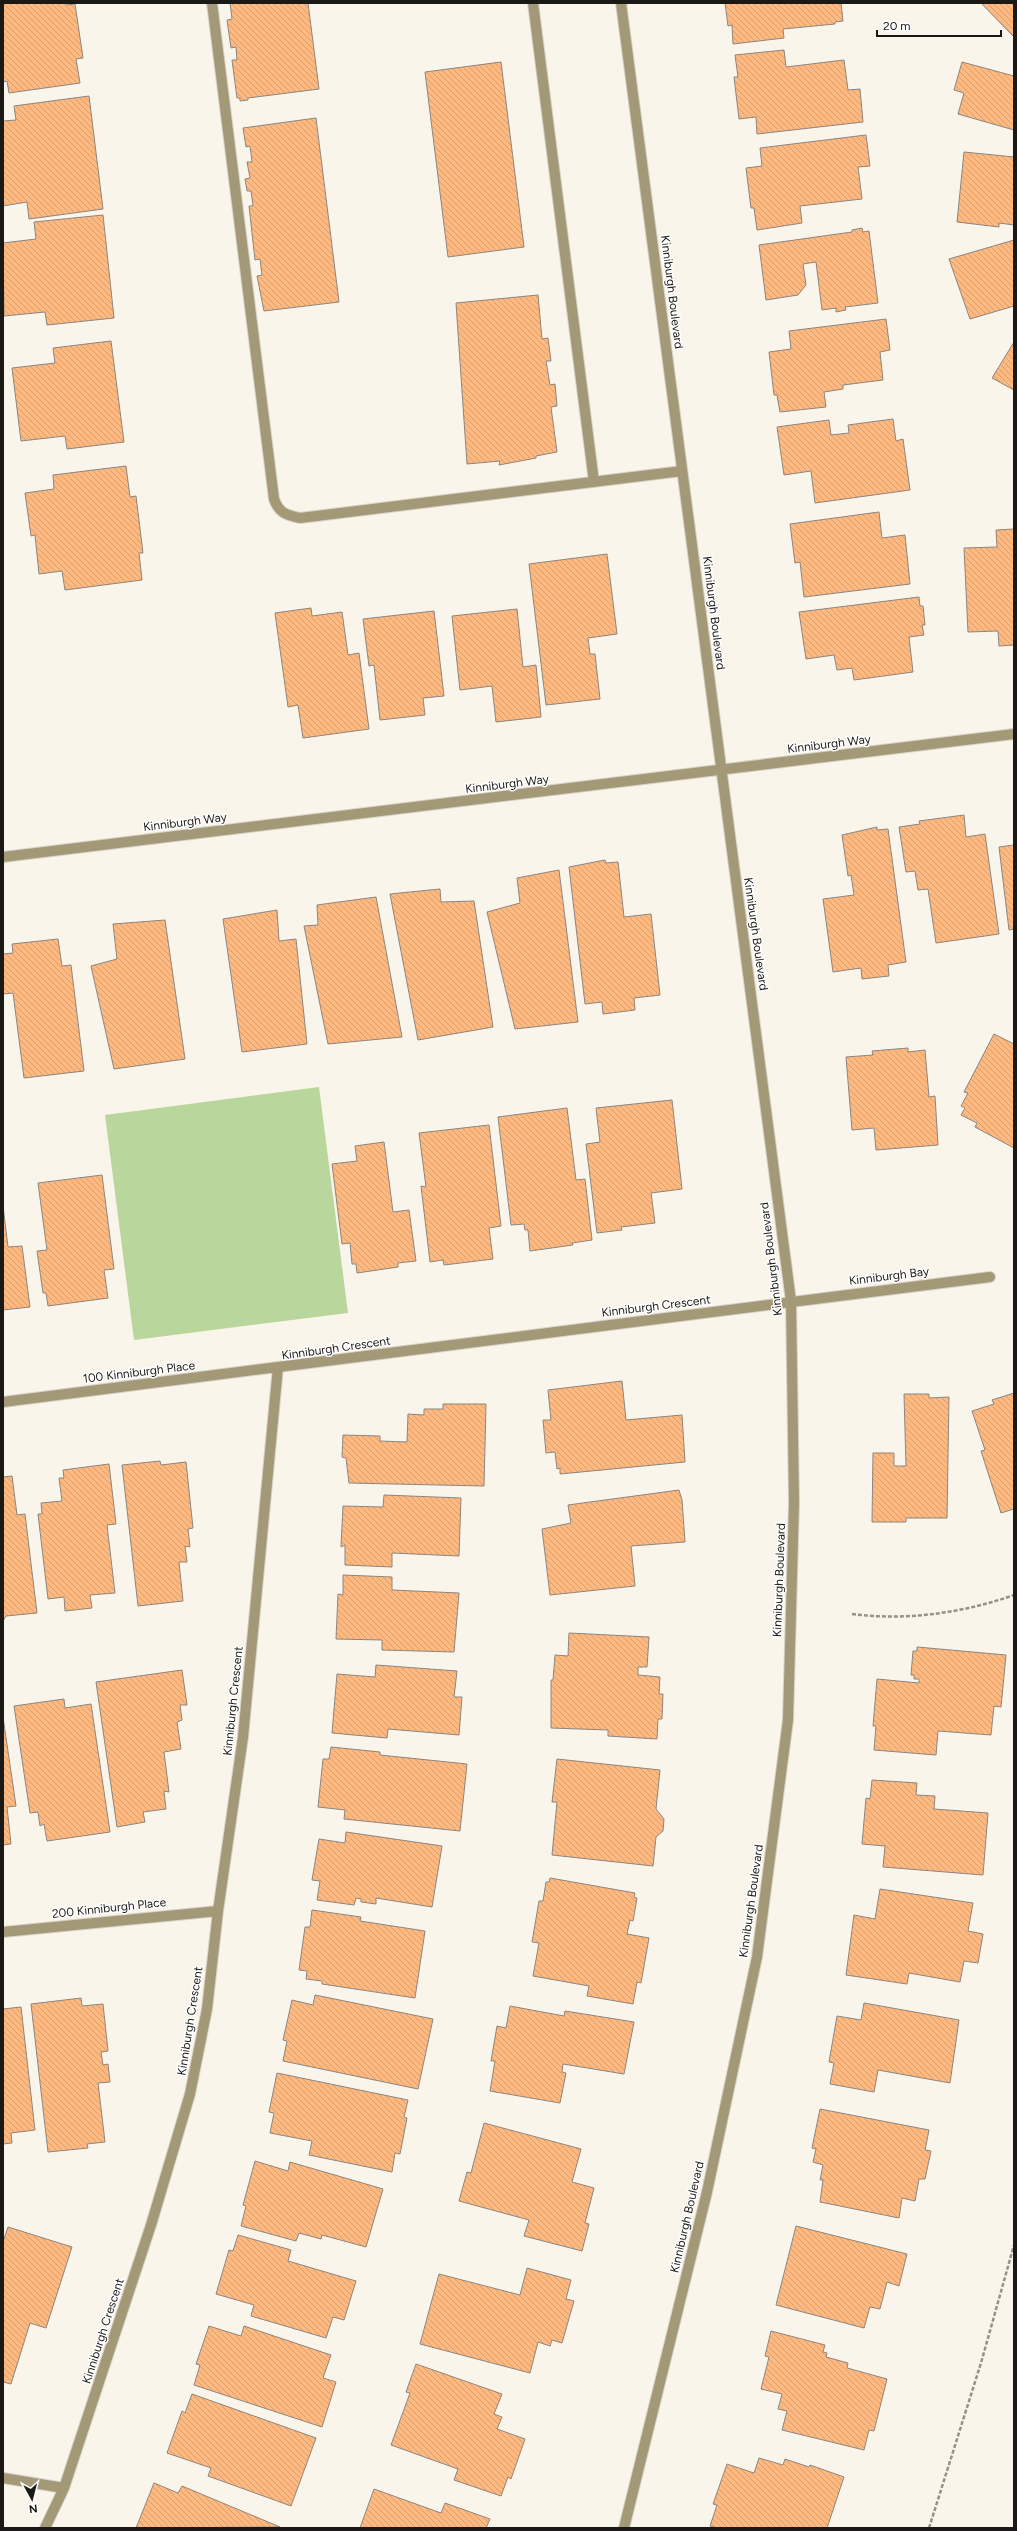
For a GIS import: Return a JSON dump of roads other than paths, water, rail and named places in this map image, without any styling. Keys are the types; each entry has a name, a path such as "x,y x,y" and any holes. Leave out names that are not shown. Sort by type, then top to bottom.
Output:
{"street":[{"path":"212,3 274,499 278,510 286,515 300,518 682,471"},
{"path":"533,3 594,482"},
{"name":"Kinniburgh Boulevard","path":"621,3 791,1301 794,1503 788,1720 757,1957 707,2192 624,2528"},
{"name":"Kinniburgh Way","path":"3,857 721,771 1014,734"},
{"name":"Kinniburgh Bay","path":"791,1301 990,1277"},
{"name":"Kinniburgh Crescent","path":"44,2528 64,2488 151,2225 190,2094 207,2009 218,1911 243,1736 278,1367 791,1301"},
{"name":"100 Kinniburgh Place","path":"3,1402 278,1367"},
{"name":"200 Kinniburgh Place","path":"3,1932 218,1911"},
{"path":"3,2478 64,2488"}]}
